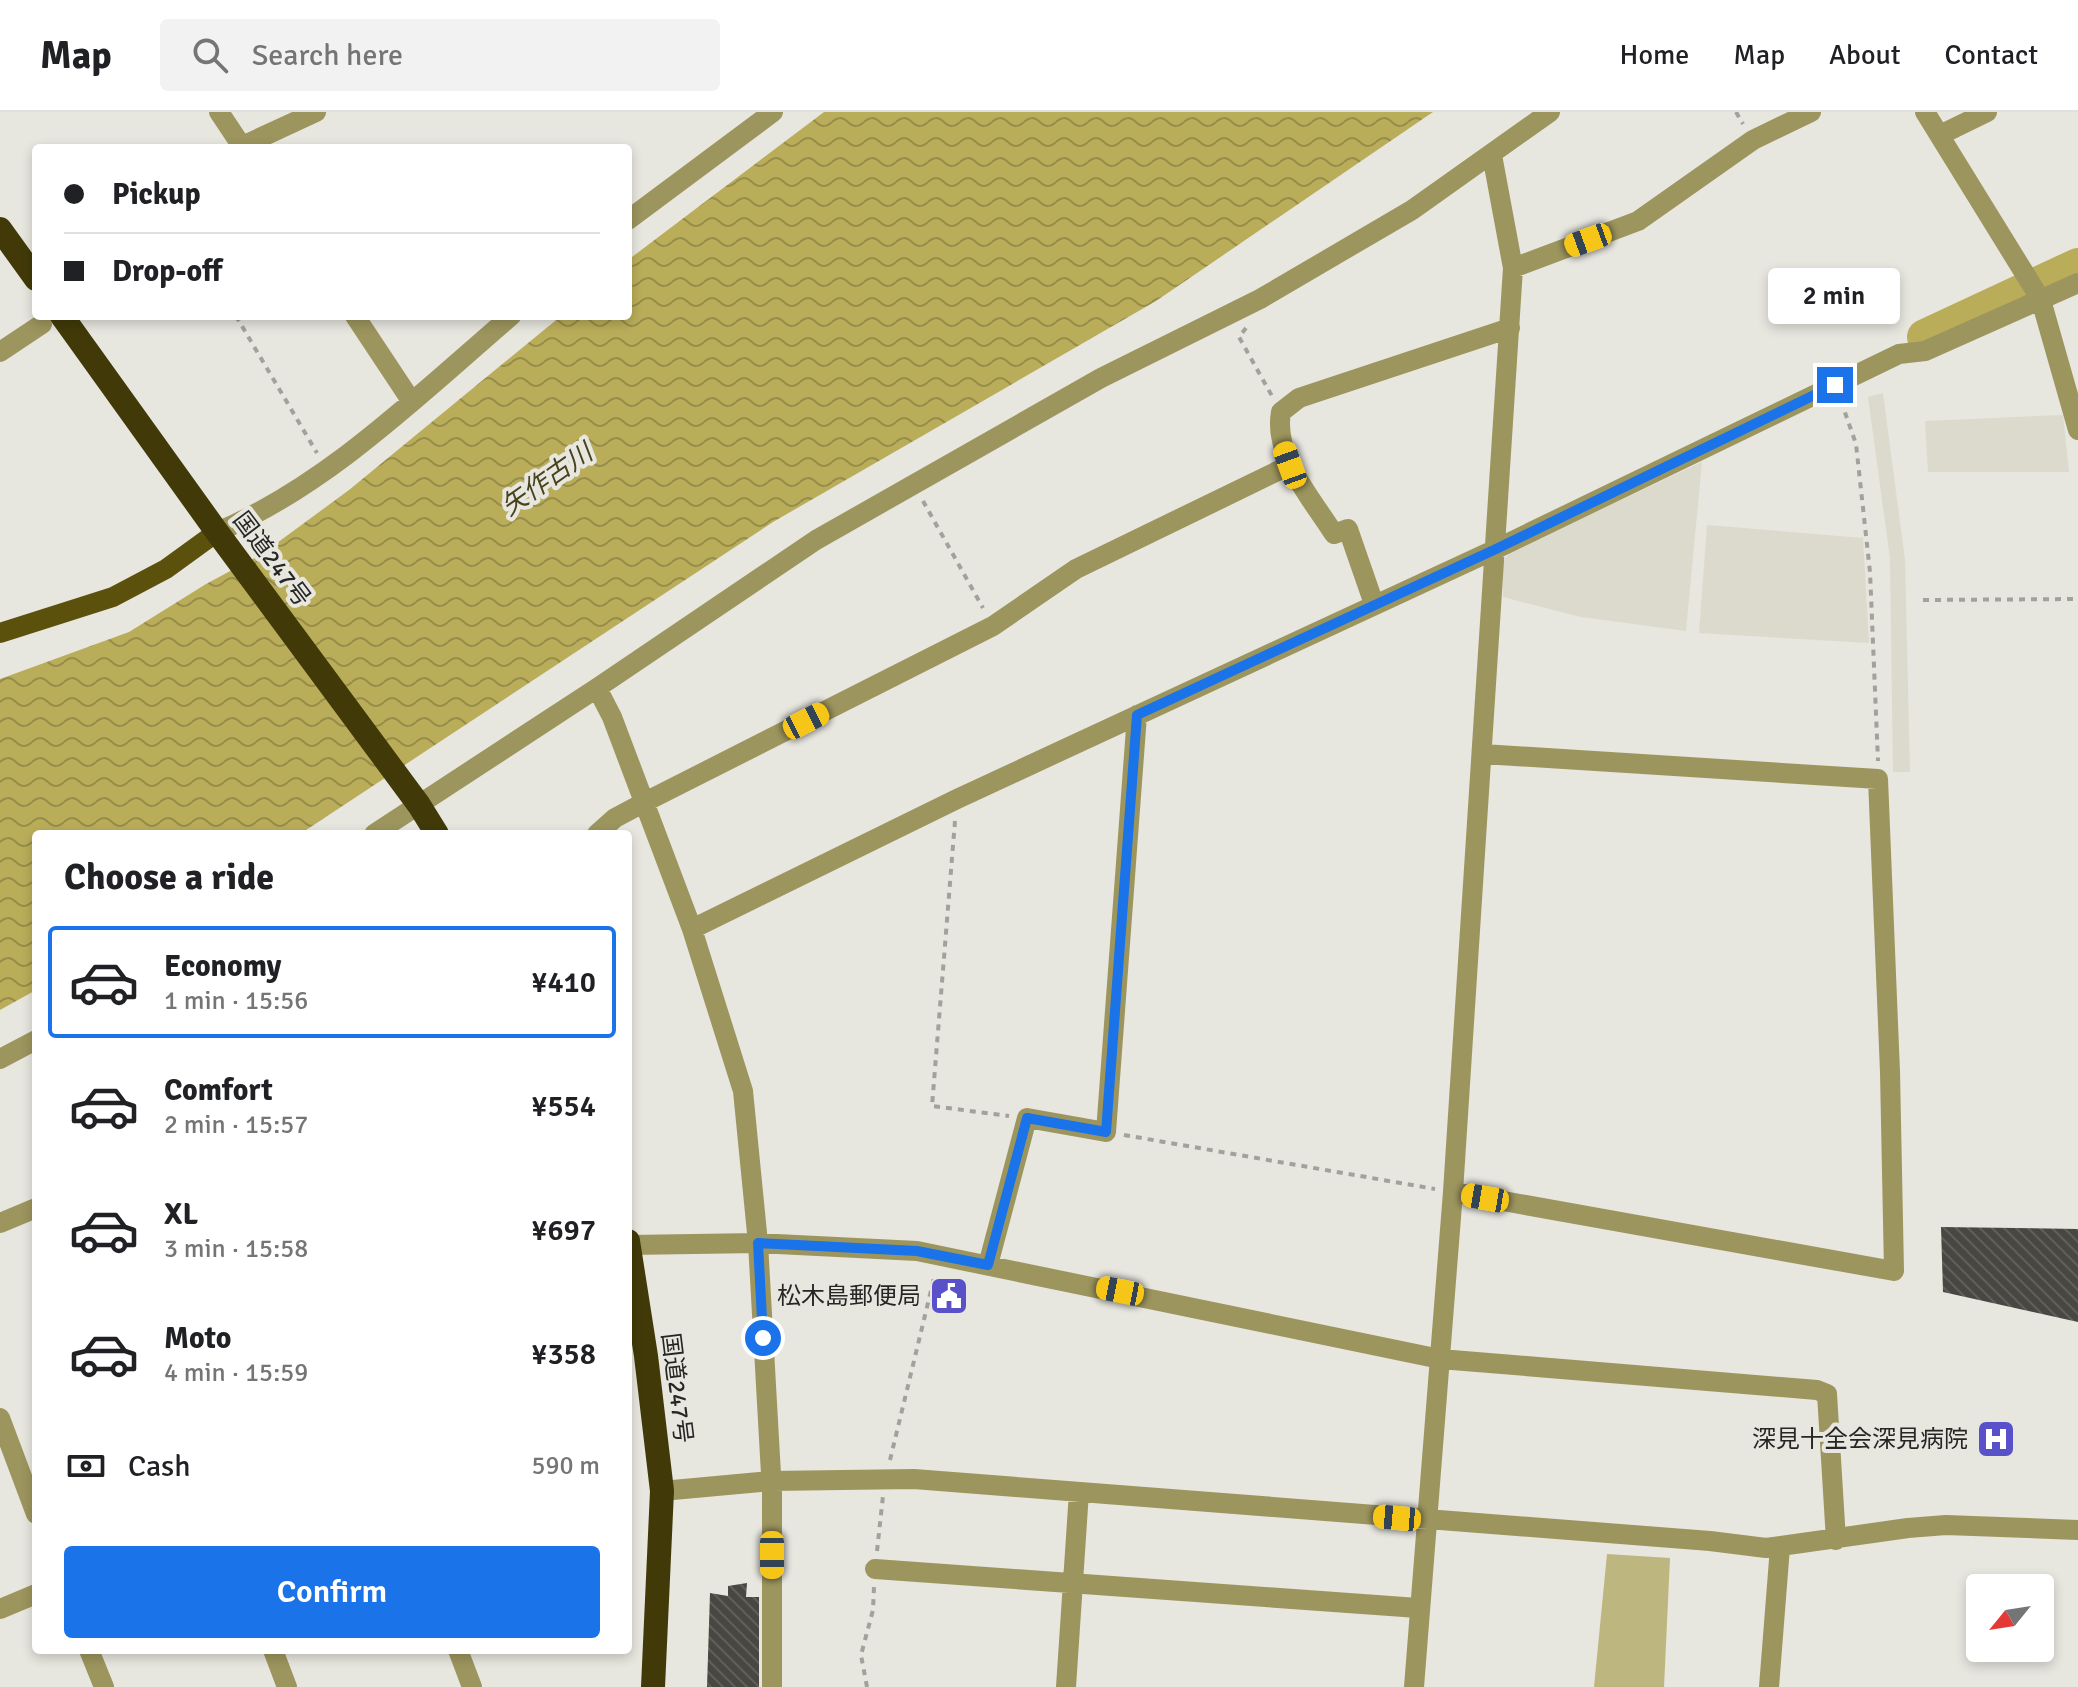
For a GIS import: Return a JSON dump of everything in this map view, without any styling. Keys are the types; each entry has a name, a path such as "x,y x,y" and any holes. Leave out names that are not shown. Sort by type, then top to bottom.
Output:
{"highway":[{"path":"0,229 32,273"},
{"name":"国道247号","path":"52,320 217,532 435,830"},
{"name":"国道247号","path":"632,1287 637,1360 662,1491 653,1687"}],"main road":[{"path":"0,633 113,597 166,569 217,532"}],"street":[{"path":"219,112 239,144"},
{"path":"247,144 316,112"},
{"path":"632,217 773,112"},
{"path":"380,830 816,540 1101,378 1260,299 1412,210 1550,112"},
{"path":"1513,268 1638,221 1753,140 1811,112"},
{"path":"1925,112 2041,300 2078,430"},
{"path":"1940,135 1987,112"},
{"path":"1414,1687 1453,1192 1510,328 1513,268 1492,155"},
{"path":"692,929 957,799 1496,549 1899,354 1925,351 2078,283"},
{"path":"0,352 52,320"},
{"path":"358,320 412,402"},
{"path":"217,532 247,519 326,469 412,402 506,320"},
{"path":"1374,604 1348,529 1334,534 1290,465 1278,430 1281,412 1299,398 1510,328"},
{"path":"602,830 615,818 645,802 993,626 1076,569 1290,465"},
{"path":"597,688 612,717 692,929 743,1091 758,1243 771,1481 772,1687"},
{"path":"988,1265 1027,1118 1106,1132 1137,715"},
{"path":"1453,1192 1894,1271 1890,1072 1878,779 1483,754"},
{"path":"0,1059 32,1042"},
{"path":"0,1223 32,1210"},
{"path":"632,1243 758,1243 917,1251 1440,1359 1817,1390 1827,1394 1836,1540"},
{"path":"0,1418 32,1503"},
{"path":"662,1491 771,1481 888,1478 1710,1541 1766,1548 1946,1525 2078,1530"},
{"path":"1066,1687 1079,1492"},
{"path":"1769,1687 1780,1547"},
{"path":"875,1569 1418,1608"},
{"path":"0,1609 32,1596"},
{"path":"91,1654 104,1687"},
{"path":"275,1654 287,1687"},
{"path":"460,1654 472,1687"}],"path":[{"path":"238,320 326,469"},
{"path":"1248,326 1239,337 1281,412"},
{"path":"1841,382 1856,444 1870,572 1878,779"},
{"path":"923,502 993,626"},
{"path":"1923,600 2078,599"},
{"path":"957,799 932,1106 1027,1118"},
{"path":"1106,1132 1453,1192"},
{"path":"888,1478 939,1255"}],"shaded area":[{"path":"1883,393 1905,560 1910,772 1893,772 1890,558 1868,397"},
{"path":"2063,415 2069,472 1928,472 1925,421"},
{"path":"1702,462 1686,631 1581,617 1503,597 1503,562 1510,552"},
{"path":"1707,525 1863,538 1869,643 1699,633"},
{"path":"1607,1554 1670,1558 1664,1687 1594,1687"}],"water":[{"name":"矢作古川","path":"824,112 1433,112 1156,301 773,522 306,830 32,830 32,992 0,1010 0,679 129,632 206,584 262,554 349,490 556,320 632,320 632,257"}],"building":[{"path":"1941,1227 2078,1229 2078,1322 1943,1292"},
{"path":"747,1583 746,1597 759,1597 759,1687 707,1687 710,1593 728,1596 728,1586"}],"waterway":[{"path":"1925,337 2078,266"}],"place":[{"name":"松木島郵便局","path":"949,1296"},
{"name":"深見十全会深見病院","path":"1996,1439"}],"route":[{"path":"763,1338 758,1243 917,1251 988,1265 1027,1118 1106,1132 1137,715 1496,549 1835,385"}]}
